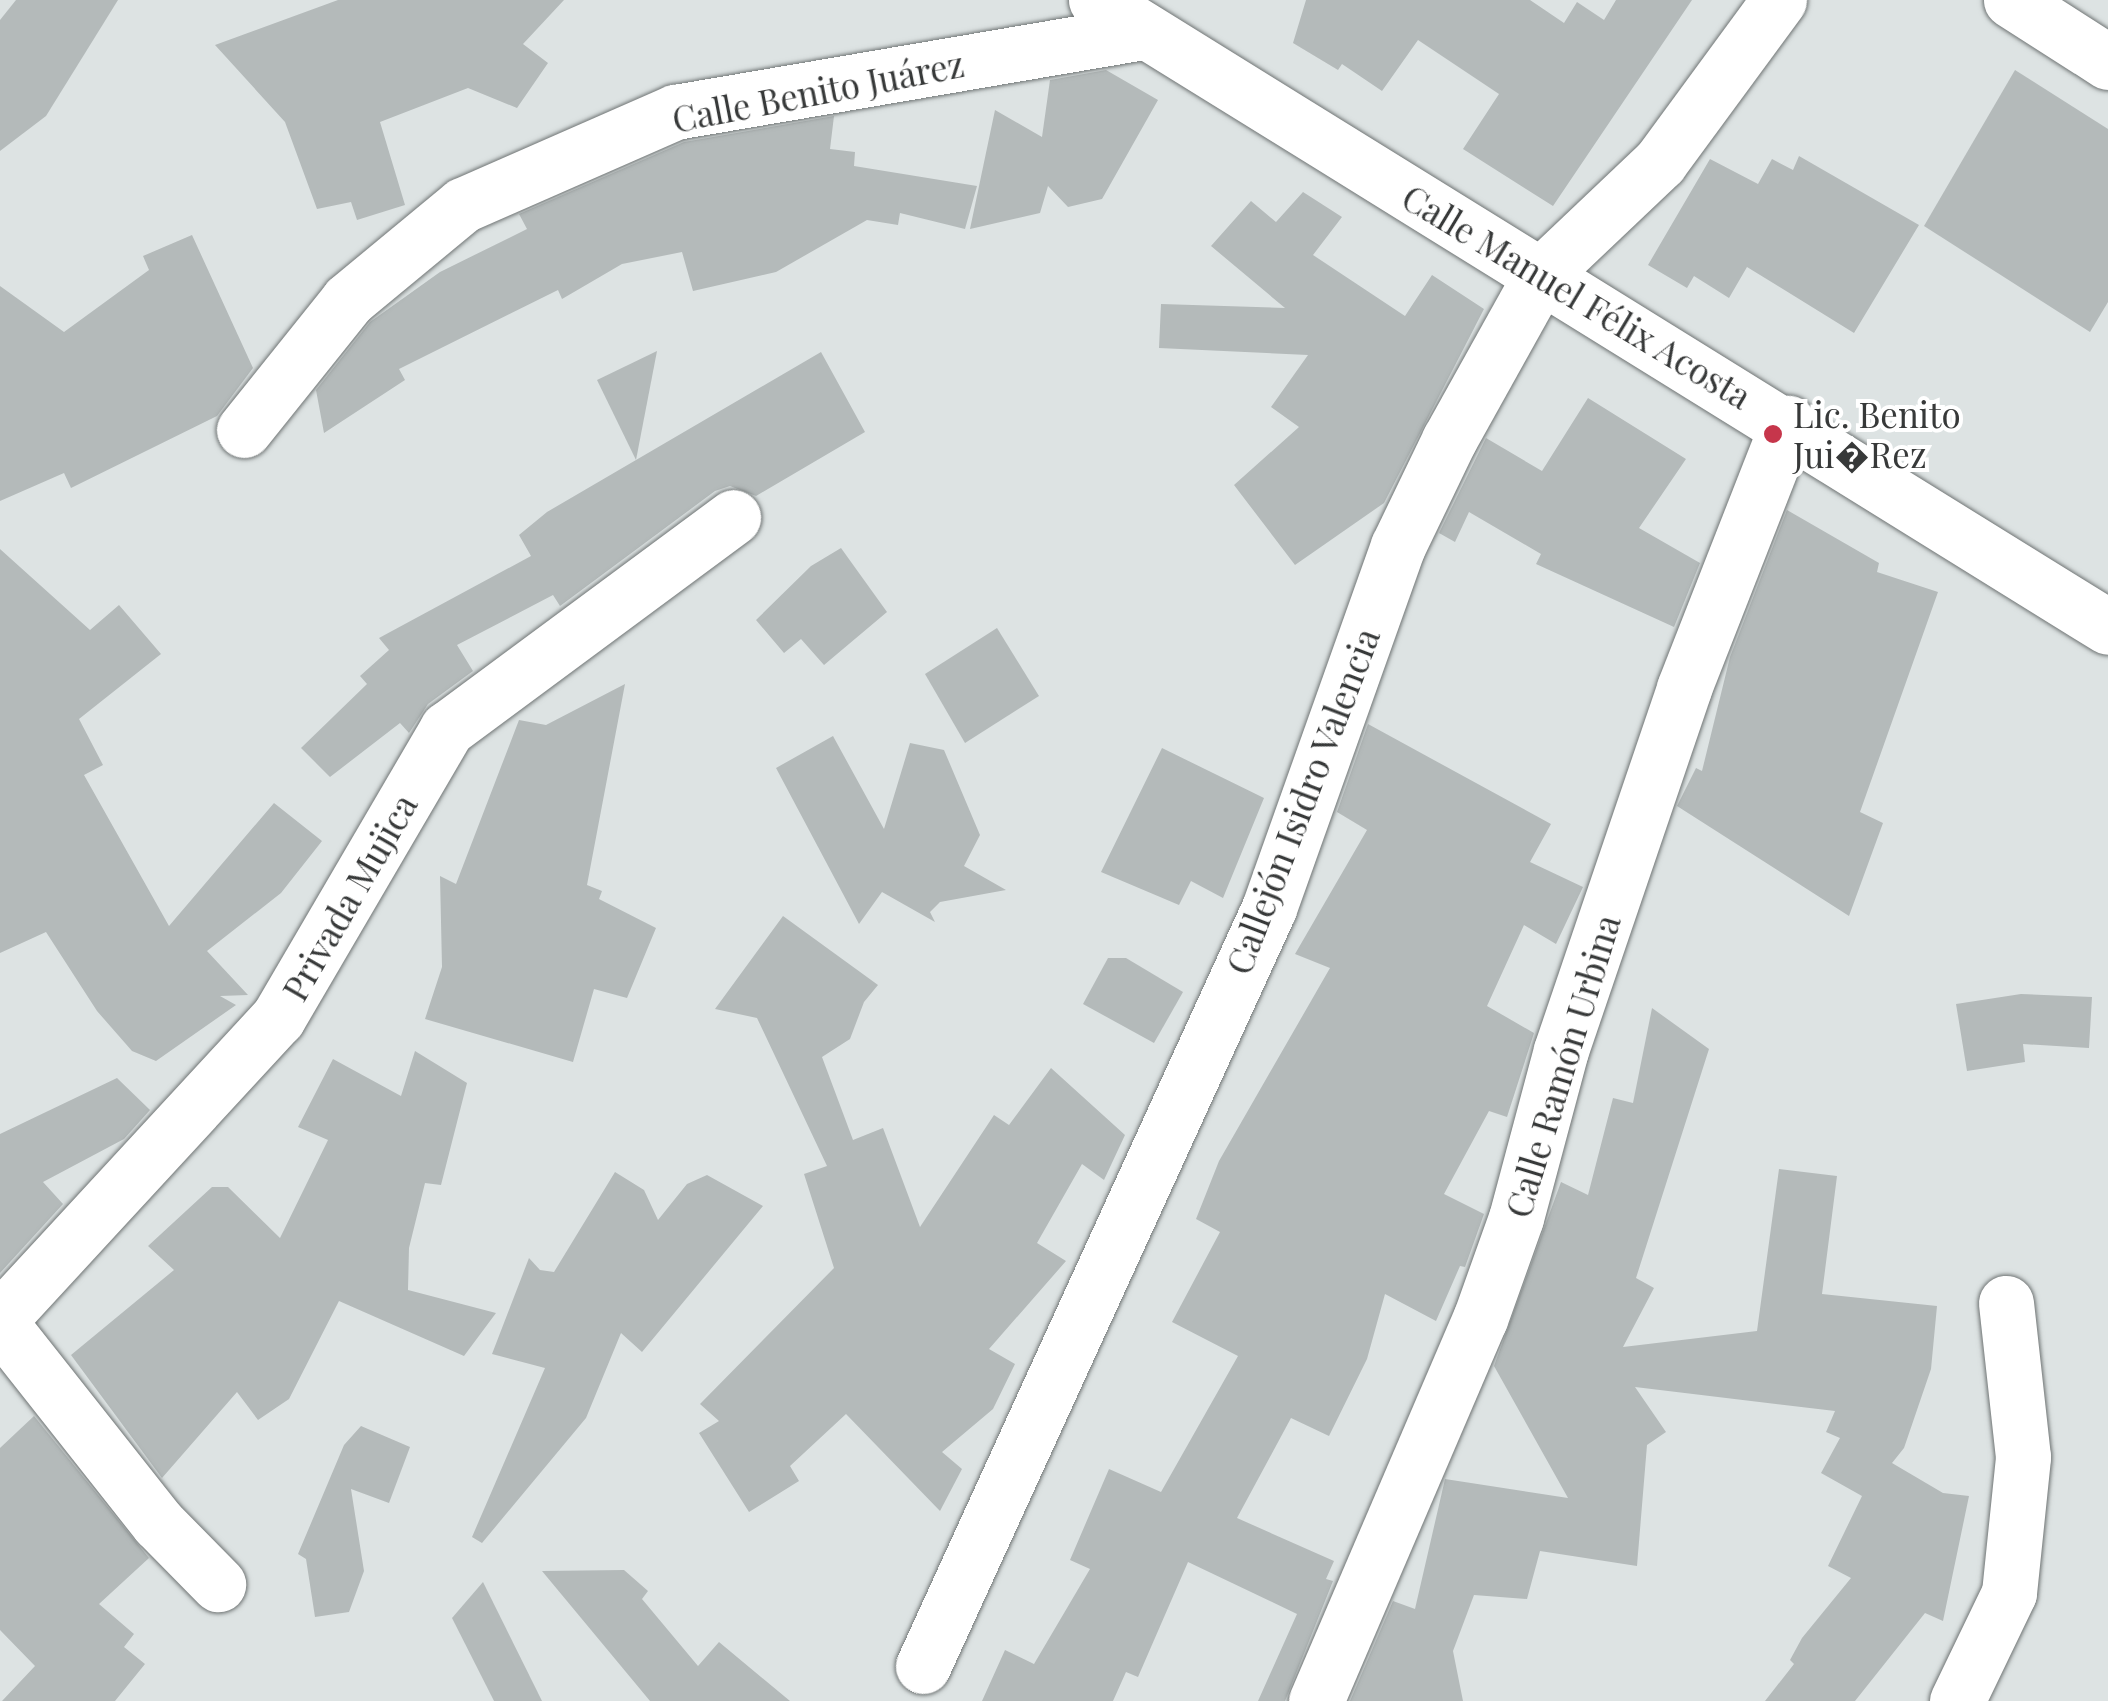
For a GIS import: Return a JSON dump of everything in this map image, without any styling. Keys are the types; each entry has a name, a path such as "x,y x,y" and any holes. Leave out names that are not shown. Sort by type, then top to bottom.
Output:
{"street":[{"name":"Calle Manuel Félix Acosta","path":"1096,0 1541,276 1788,423 2108,627"},
{"name":"Callejón Isidro Valencia","path":"922,1666 1269,908 1398,546 1541,276 1660,162 1779,0"},
{"path":"2011,0 2108,62"},
{"name":"Calle Benito Juárez","path":"244,430 348,300 463,206 675,112 1143,32"},
{"name":"Calle Ramón Urbina","path":"1316,1701 1480,1319 1684,688 1788,423"},
{"name":"Privada Mujica","path":"0,1321 278,1018 448,729 733,517"},
{"path":"1957,1701 2009,1593 2023,1457 2006,1303"},
{"path":"0,1321 158,1524 218,1584"}],"building":[{"path":"16,0 118,0 46,116 0,151 0,20"},
{"path":"338,0 564,0 523,44 548,63 517,108 468,88 380,122 405,205 357,220 351,202 317,209 285,122 215,45"},
{"path":"1306,0 1530,0 1564,23 1577,2 1604,20 1616,0 1692,0 1553,206 1463,149 1499,94 1418,40 1382,91 1342,64 1338,70 1293,43"},
{"path":"1106,70 1158,100 1102,199 1068,207 1048,186 1040,213 970,229 995,110 1042,137 1050,80"},
{"path":"2015,70 2108,129 2108,302 2090,332 1924,226"},
{"path":"834,116 830,149 855,152 854,166 977,186 965,229 900,213 898,225 867,220 776,272 693,291 682,252 622,264 562,299 558,290 399,369 405,380 324,433 316,390 370,322 440,272 527,229 519,214 684,142"},
{"path":"1799,156 1919,225 1854,333 1747,267 1729,298 1694,276 1687,288 1648,265 1710,159 1758,184 1772,159 1793,170"},
{"path":"1303,192 1342,217 1313,255 1405,316 1432,275 1484,309 1384,503 1295,565 1234,485 1299,427 1271,407 1308,355 1159,348 1161,304 1285,308 1211,246 1251,201 1276,222"},
{"path":"192,235 253,368 217,416 71,488 64,473 0,501 0,286 64,332 149,270 143,256"},
{"path":"657,351 636,460 597,380"},
{"path":"821,352 865,432 756,496 730,486 715,491 560,606 553,595 457,645 473,671 428,704 409,733 400,723 330,777 301,748 367,684 360,676 389,650 379,638 531,556 519,535 547,512"},
{"path":"1588,398 1686,459 1639,528 1700,563 1674,627 1536,564 1541,554 1469,512 1455,542 1439,533 1486,438 1542,471"},
{"path":"1787,510 1879,563 1877,572 1938,592 1860,812 1883,823 1849,916 1677,806 1696,768 1702,771 1730,657"},
{"path":"841,548 887,612 824,665 801,639 784,653 756,620 811,566"},
{"path":"0,549 90,630 119,605 161,654 79,719 103,765 84,775 169,926 274,803 322,841 281,893 207,951 248,995 220,996 236,1005 156,1061 132,1051 97,1011 46,932 0,953"},
{"path":"997,628 1039,696 965,743 925,674"},
{"path":"625,684 587,885 602,891 599,899 656,928 627,998 594,989 573,1062 425,1019 442,967 440,876 456,884 519,720 546,725"},
{"path":"1368,724 1551,824 1530,862 1583,887 1556,944 1524,925 1487,1006 1534,1033 1507,1117 1489,1111 1444,1194 1484,1214 1465,1267 1460,1266 1436,1321 1385,1294 1367,1359 1329,1436 1291,1418 1237,1518 1334,1561 1326,1579 1333,1581 1285,1701 1258,1701 1297,1614 1188,1562 1138,1677 1126,1672 1113,1701 982,1701 1005,1650 1034,1664 1090,1569 1070,1560 1109,1469 1161,1492 1238,1356 1172,1322 1220,1232 1196,1219 1219,1161 1330,968 1295,954 1367,830 1337,812"},
{"path":"833,736 884,829 910,743 944,750 980,835 964,866 1006,890 940,902 930,912 935,922 882,892 859,924 776,768"},
{"path":"1162,748 1264,798 1223,898 1191,881 1179,905 1101,872"},
{"path":"783,916 878,985 864,1002 850,1039 822,1057 853,1140 883,1128 920,1227 994,1115 1009,1125 1051,1068 1125,1135 1104,1180 1082,1164 1037,1243 1066,1261 989,1349 1015,1364 993,1409 942,1452 962,1469 940,1511 846,1414 790,1466 799,1481 749,1512 699,1433 719,1421 700,1404 834,1268 804,1174 827,1166 757,1018 715,1009"},
{"path":"1108,958 1126,958 1183,992 1154,1043 1083,1004"},
{"path":"2021,994 2092,997 2089,1048 2023,1044 2025,1062 1967,1071 1956,1004"},
{"path":"1652,1008 1709,1049 1636,1278 1654,1288 1623,1347 1757,1331 1779,1169 1837,1176 1822,1294 1937,1306 1931,1369 1904,1448 1892,1463 1943,1493 1969,1496 1943,1621 1925,1613 1855,1701 1765,1701 1794,1664 1790,1660 1802,1638 1851,1578 1828,1566 1862,1496 1821,1473 1840,1438 1826,1432 1835,1411 1635,1387 1666,1432 1647,1445 1637,1566 1540,1551 1527,1599 1474,1595 1453,1651 1463,1701 1350,1701 1393,1601 1415,1609 1445,1479 1568,1498 1494,1366 1561,1182 1588,1195 1613,1098 1633,1103"},
{"path":"415,1051 467,1083 441,1185 425,1183 409,1248 408,1290 496,1313 464,1356 339,1301 289,1399 258,1420 237,1392 162,1478 71,1355 174,1270 148,1246 212,1187 228,1187 280,1238 328,1140 298,1127 333,1059 401,1096"},
{"path":"117,1078 150,1110 124,1139 43,1182 63,1204 0,1273 0,1134"},
{"path":"615,1172 644,1190 658,1220 687,1184 707,1175 763,1206 642,1352 621,1333 586,1418 482,1543 472,1537 545,1368 492,1354 529,1258 540,1270 554,1272"},
{"path":"34,1416 149,1558 99,1604 134,1634 124,1647 145,1664 115,1701 2,1701 35,1666 0,1630 0,1448"},
{"path":"361,1426 410,1447 389,1503 351,1489 364,1571 349,1612 315,1617 306,1559 298,1554 344,1445"},
{"path":"624,1570 648,1591 642,1599 698,1666 719,1642 790,1701 650,1701 542,1571"},
{"path":"483,1582 542,1701 494,1701 452,1618"}],"place":[{"name":"Lic. Benito Jui�Rez","path":"1773,434"}]}
